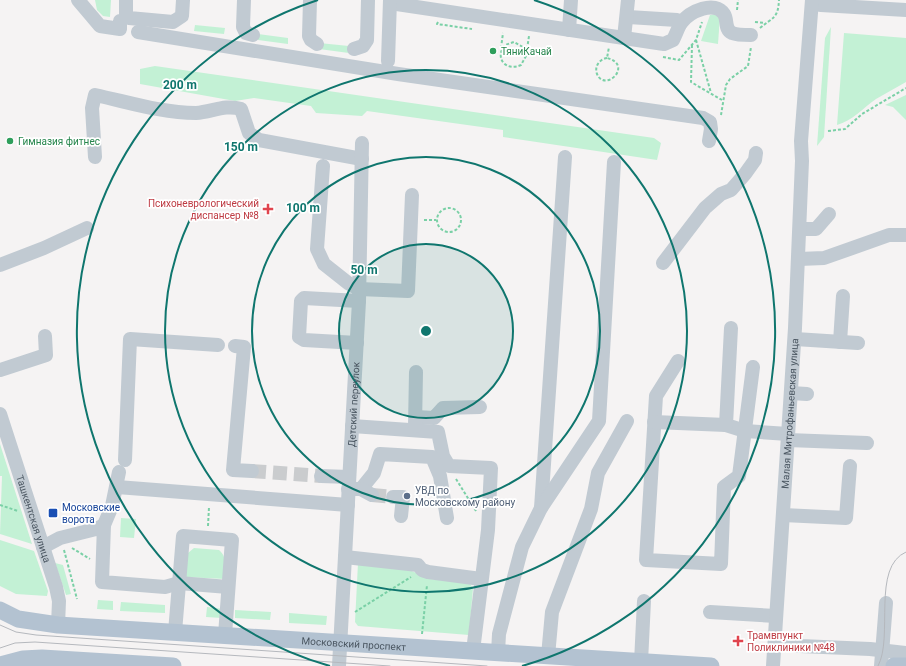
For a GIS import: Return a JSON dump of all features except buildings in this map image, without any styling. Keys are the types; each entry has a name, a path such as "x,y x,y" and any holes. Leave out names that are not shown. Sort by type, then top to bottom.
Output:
{"main road":[{"name":"Московский проспект","path":"0,610 18,619 58,625 711,666"},
{"path":"0,665 23,659 70,663 172,666"},
{"path":"894,666 906,666"}],"street":[{"path":"78,0 100,26 120,29 120,22"},
{"path":"126,0 125,12 126,16 129,18 173,22 182,16 183,0"},
{"path":"243,32 244,0"},
{"path":"308,41 310,0"},
{"path":"354,49 362,46 367,40 368,0"},
{"path":"569,30 571,0"},
{"path":"617,37 628,17 628,0"},
{"path":"388,61 389,43 386,1 569,30 669,43 673,40 681,23 703,6 714,5 720,8 725,14 728,29 732,33 752,38"},
{"path":"817,1 906,10"},
{"name":"Малая Митрофаньевская улица","path":"773,666 795,339 800,229 802,161 801,141 817,1"},
{"path":"628,17 677,20 681,23"},
{"path":"138,32 390,73 703,118 710,122 711,129 709,141"},
{"path":"95,157 92,108 95,95 172,111 197,113 231,106 241,109 249,133 259,140 362,158"},
{"name":"Детский переулок","path":"339,666 348,505 358,488 352,426 359,295 362,143"},
{"path":"663,263 705,208 721,194 731,190 745,174 755,160 756,154"},
{"path":"541,508 565,157"},
{"path":"498,653 503,620 522,547 541,508 599,421 614,162"},
{"path":"323,166 317,249 324,264 348,283 359,295"},
{"path":"356,343 304,340 299,338 301,301 304,298 408,291 412,195"},
{"path":"800,229 816,229 829,214"},
{"path":"0,265 44,248 87,228"},
{"path":"798,259 824,258 889,235 906,235"},
{"path":"840,342 843,296"},
{"path":"726,425 731,328"},
{"path":"0,370 46,355 45,336"},
{"path":"43,547 62,542 96,529 104,524 109,517 122,487 130,339 218,345"},
{"path":"795,339 858,343"},
{"path":"235,346 244,347 233,470 252,471"},
{"path":"678,361 656,396 646,560 721,564 724,487 739,476 753,367"},
{"path":"415,424 416,372"},
{"path":"791,392 807,394"},
{"path":"352,426 415,424 434,418 443,408 480,406"},
{"name":"Ташкентская улица","path":"0,414 57,590 59,601 58,625"},
{"path":"548,656 552,612 591,509 598,473 627,421"},
{"path":"654,422 726,425 745,431 788,437 867,443"},
{"path":"415,424 438,432 443,456 449,466 491,468 488,530 473,651"},
{"path":"321,476 358,488 374,472 380,454 432,457 440,476 447,518"},
{"path":"783,515 846,518 850,466"},
{"path":"122,487 320,504 348,505"},
{"path":"394,496 403,497 402,516"},
{"path":"104,524 102,582 165,587 179,583 228,587"},
{"path":"175,632 182,536 232,540 225,635"},
{"path":"345,556 418,565 425,571 481,578"},
{"path":"641,662 644,601"},
{"path":"881,666 886,603"},
{"path":"710,612 776,616"},
{"path":"775,636 791,645 882,650 906,653"},
{"path":"23,659 39,666"}],"path":[{"path":"720,120 722,100 726,85 730,79 748,66 752,38 766,23 774,19 777,14 779,0"},
{"path":"505,20 500,53 503,63 512,68 521,65 526,56 530,24"},
{"path":"607,58 613,59 617,63 618,69 617,75 613,79 607,80 602,79 597,75 597,69 602,59 607,58 617,37"},
{"path":"696,40 712,94"},
{"path":"500,53 505,45 514,42 523,47 526,56"},
{"path":"692,45 691,82 722,100"},
{"path":"828,131 845,129 862,114 906,88"},
{"path":"450,208 458,212 461,223 456,230 449,232 439,228 436,220 439,212 450,208"},
{"path":"449,466 462,491 488,530"},
{"path":"207,538 210,505"},
{"path":"62,542 102,566"},
{"path":"62,542 77,599"},
{"path":"354,612 425,571"},
{"path":"422,635 425,571"}],"green space":[{"path":"95,0 111,0 110,17 103,16 97,10"},
{"path":"715,14 720,16 718,44 701,41 710,15"},
{"path":"195,25 225,28 224,34 194,31"},
{"path":"831,27 824,137 817,146 825,38"},
{"path":"844,33 906,38 906,82 876,99 848,121 837,125"},
{"path":"258,34 288,38 288,44 258,40"},
{"path":"319,43 349,46 349,53 319,49"},
{"path":"155,66 654,138 661,143 657,160 503,137 503,130 367,111 362,116 316,113 311,106 254,98 235,101 140,84 140,69"},
{"path":"906,95 906,120 893,107 885,105"},
{"path":"0,444 32,544 0,534 2,476 0,476"},
{"path":"121,518 136,519 134,538 120,537"},
{"path":"0,540 34,551 48,591 47,596 16,594 0,586"},
{"path":"194,548 219,550 222,553 225,560 225,579 185,577 188,553"},
{"path":"55,563 63,565 71,594 66,595"},
{"path":"358,563 405,568 430,579 469,583 473,588 469,635 358,626 355,622"},
{"path":"98,600 113,601 113,610 97,609"},
{"path":"121,602 165,605 165,613 120,611"},
{"path":"207,607 223,609 222,618 206,617"},
{"path":"235,610 271,612 270,620 235,618"},
{"path":"289,613 327,616 326,625 289,623"}],"tunnel":[{"path":"252,471 321,476"},
{"path":"372,495 393,497"}],"tram line":[{"path":"878,666 884,638 886,587 889,572 895,560 906,552"},
{"path":"0,625 16,632 36,635 487,666"},
{"path":"0,648 15,643 35,642 390,666"}],"place":[{"name":"ТяниКачай","path":"493,51"},
{"name":"Гимназия фитнес","path":"10,141"},
{"name":"Психоневрологический диспансер №8","path":"268,209"},
{"name":"УВД по Московскому району","path":"407,496"},
{"name":"Московские ворота","path":"53,513"},
{"name":"Трамвпункт Поликлиники №48","path":"738,641"}]}
